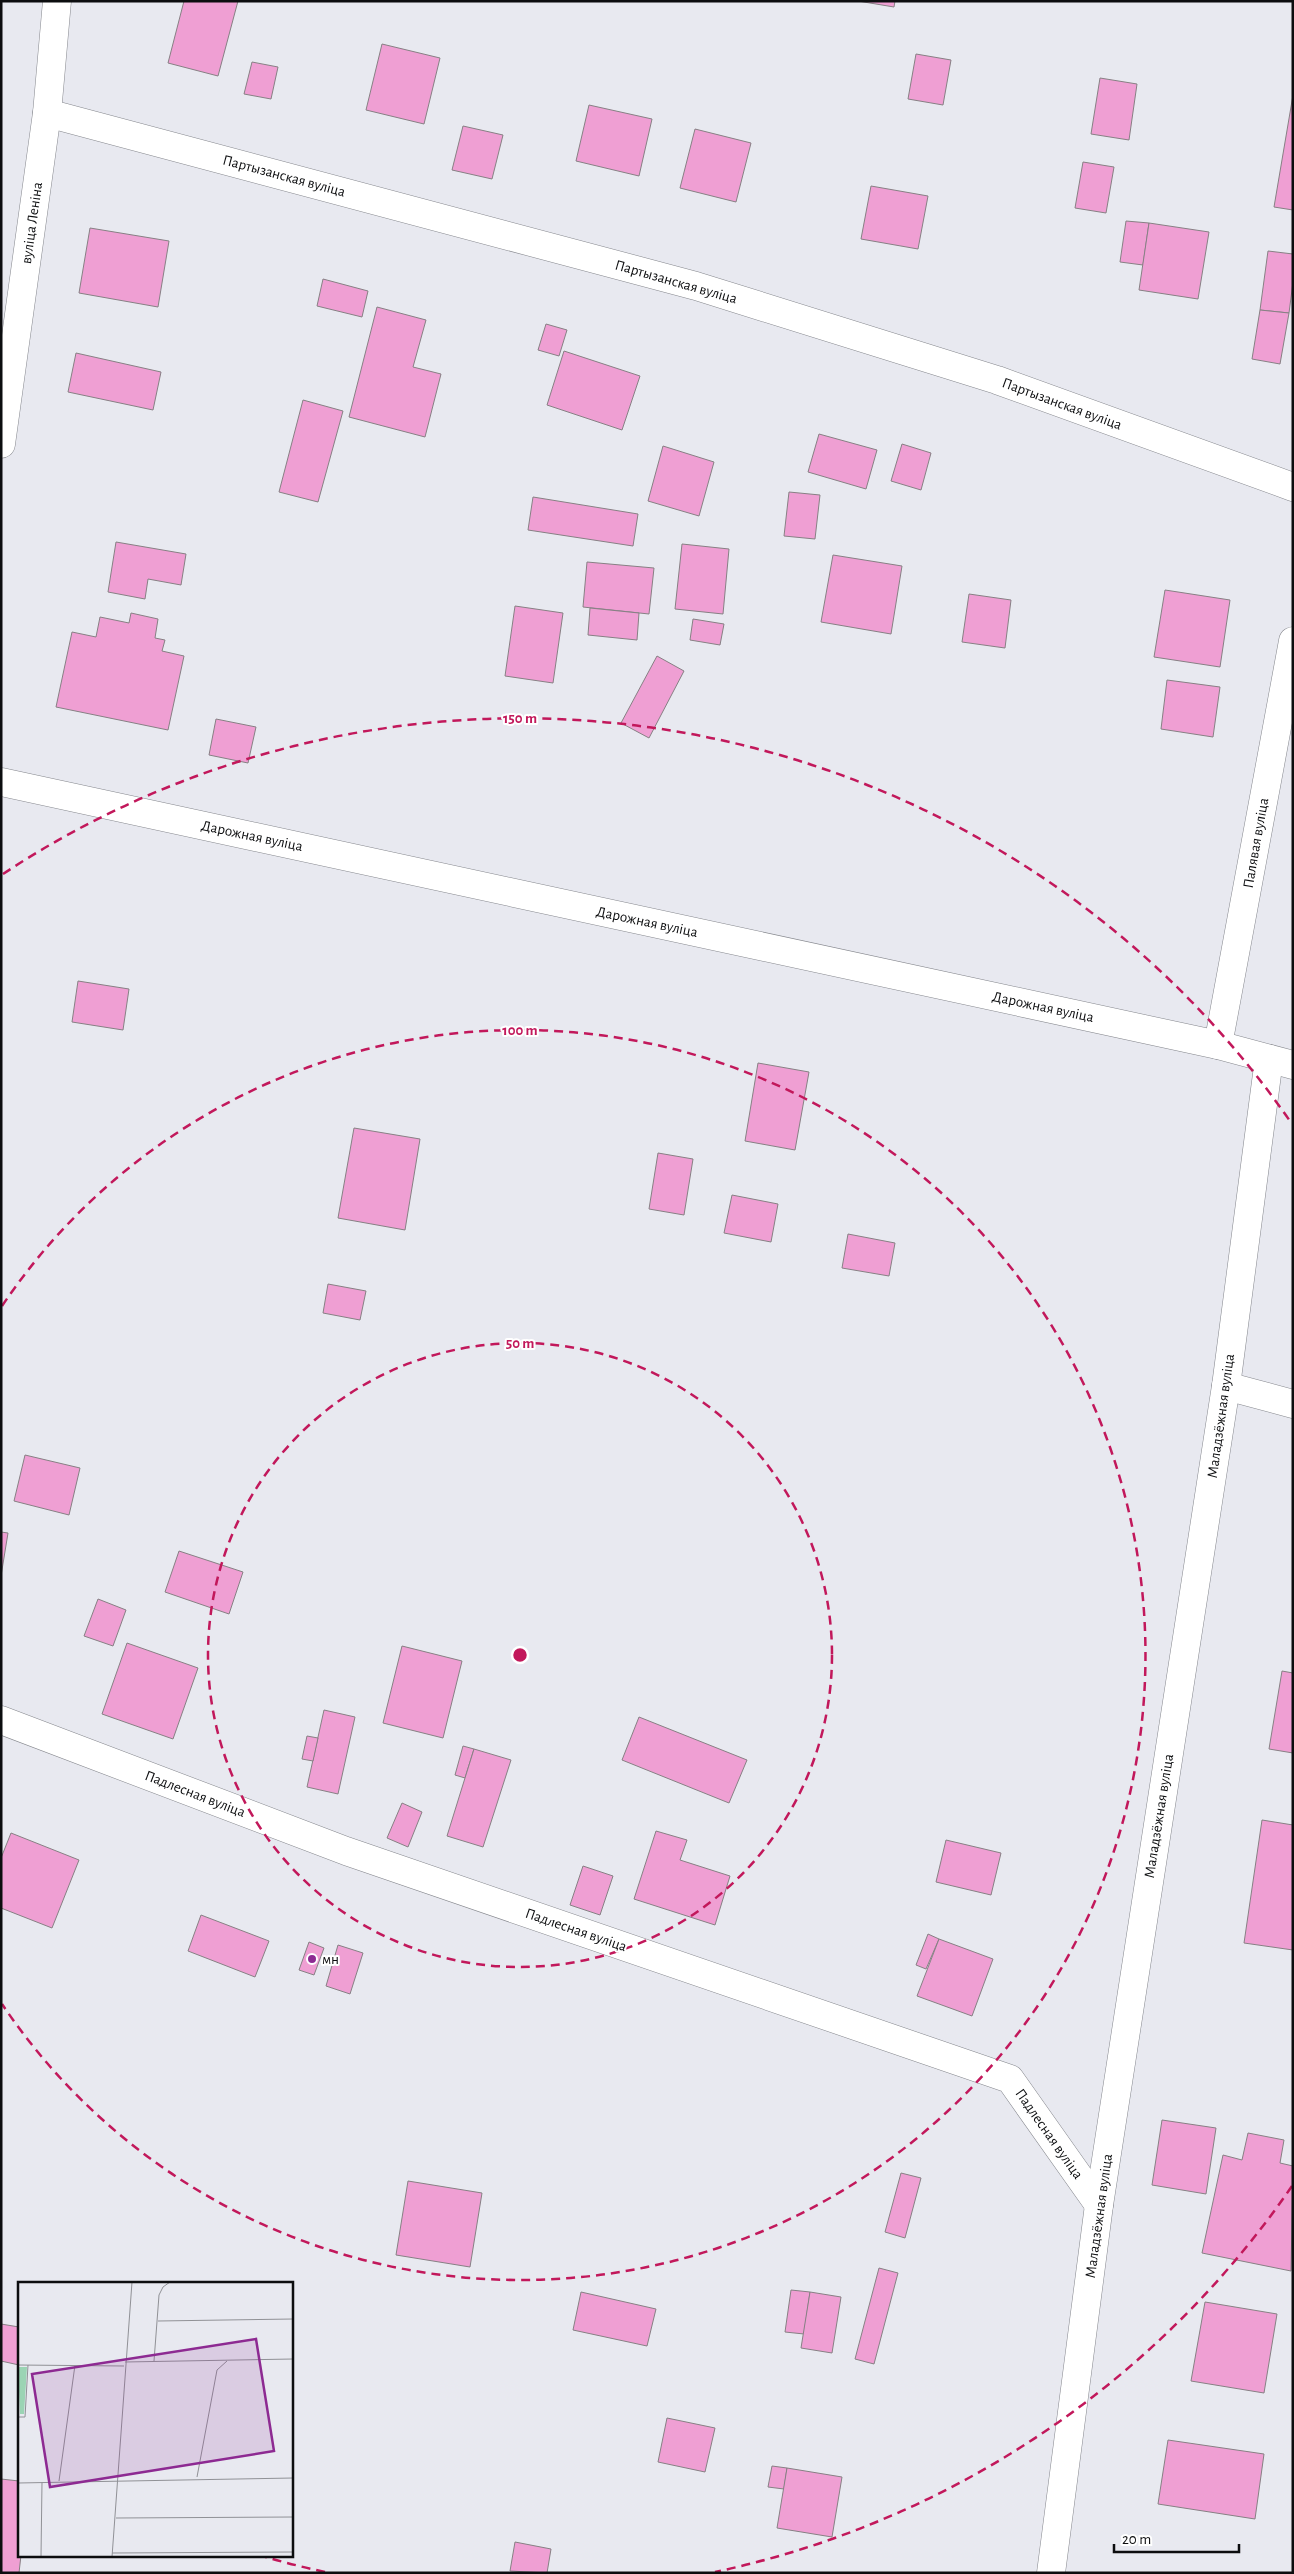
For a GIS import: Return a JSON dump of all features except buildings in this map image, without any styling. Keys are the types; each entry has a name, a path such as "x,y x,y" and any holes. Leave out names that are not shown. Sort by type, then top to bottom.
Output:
{"street":[{"name":"вуліца Леніна","path":"1,444 47,113 56,1"},
{"name":"Партызанская вуліца","path":"47,113 696,286 997,380 1293,487"},
{"name":"Палявая вуліца","path":"1218,1045 1293,641"},
{"name":"Дарожная вуліца","path":"1,782 1218,1045 1281,1062"},
{"name":"Маладзёжная вуліца","path":"1051,2573 1100,2205 1226,1386 1281,1062"},
{"path":"1226,1386 1293,1404"},
{"name":"Падлесная вуліца","path":"1,1720 346,1851 1010,2080 1100,2205"}],"place":[{"name":"мн","path":"312,1959"}]}
